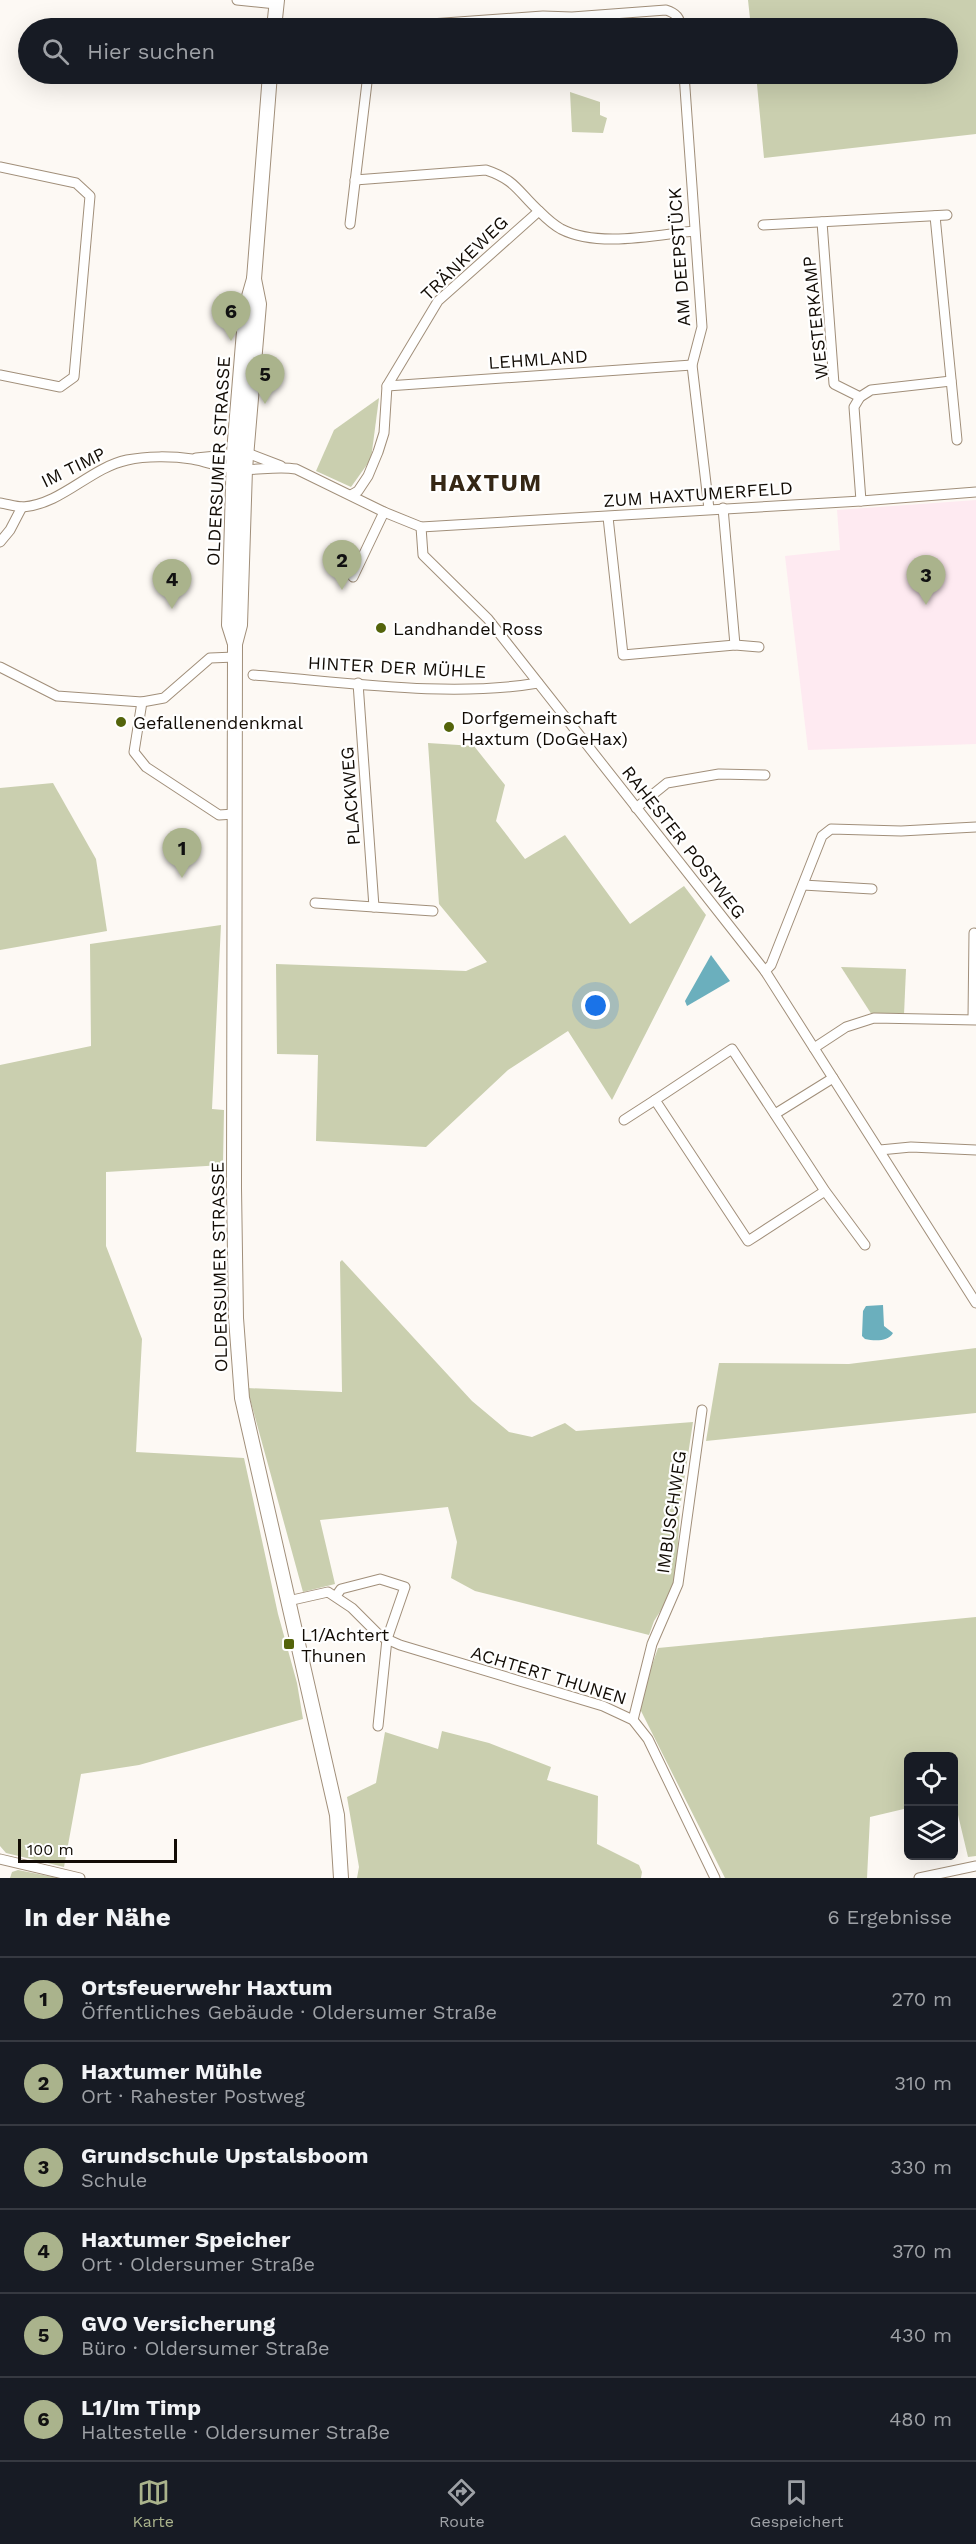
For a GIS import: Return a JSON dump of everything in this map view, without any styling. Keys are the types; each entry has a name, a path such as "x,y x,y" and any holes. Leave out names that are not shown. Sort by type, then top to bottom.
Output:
{"main road":[{"path":"275,18 277,2"},
{"name":"OLDERSUMER STRASSE","path":"269,84 254,279 246,307 240,453 229,625 235,651 234,1200 237,1359 242,1398 337,1815 340,1878"}],"street":[{"path":"237,0 277,2"},
{"path":"515,18 666,10 678,18"},
{"path":"350,225 367,84"},
{"name":"AM DEEPSTÜCK","path":"685,84 702,327 692,365 709,509"},
{"path":"0,167 76,183 90,196 74,377 60,387 0,375"},
{"path":"355,180 486,170 504,176 561,229 585,237 609,239 694,231"},
{"name":"TRÄNKEWEG","path":"351,495 358,490 368,476 378,452 384,433 387,386 438,301 539,211"},
{"path":"763,225 948,215"},
{"path":"935,216 957,440"},
{"name":"WESTERKAMP","path":"822,222 834,384 860,397"},
{"name":"LEHMLAND","path":"387,386 692,365"},
{"path":"861,501 854,407 860,397 871,390 951,381"},
{"path":"190,459 240,453 296,469 384,512 421,527"},
{"name":"IM TIMP","path":"0,503 22,507 65,493 98,471 128,460 190,459 239,469"},
{"path":"239,469 283,467"},
{"name":"ZUM HAXTUMERFELD","path":"421,527 976,492"},
{"path":"0,542 10,530 22,507"},
{"path":"723,508 735,645"},
{"path":"352,577 384,512"},
{"path":"608,516 623,655 735,645 759,646"},
{"name":"RAHESTER POSTWEG","path":"421,527 423,555 488,619 765,971 976,1303"},
{"path":"0,667 57,696 142,702 165,698 210,658 235,651"},
{"name":"HINTER DER MÜHLE","path":"254,675 452,689 514,687 538,683"},
{"name":"PLACKWEG","path":"358,683 374,907"},
{"path":"142,702 134,752 146,767 219,815 234,814"},
{"path":"636,808 667,783 719,774 765,774"},
{"path":"765,971 771,965 822,836 831,829 901,831 976,828"},
{"path":"803,885 872,890"},
{"path":"315,903 433,911"},
{"path":"814,1048 846,1027 874,1018 974,1020 974,933"},
{"path":"624,1119 732,1049 825,1191 865,1245"},
{"path":"776,1114 833,1078"},
{"path":"656,1100 748,1241 825,1191"},
{"path":"880,1150 911,1147 976,1150"},
{"name":"IMBUSCHWEG","path":"633,1720 652,1644 678,1584 702,1410"},
{"path":"288,1600 320,1592 336,1596 341,1589 380,1579 405,1587 387,1640 378,1726"},
{"name":"ACHTERT THUNEN","path":"336,1596 387,1640 429,1656 603,1706 633,1720 648,1738 715,1878"},
{"path":"0,1859 80,1878"},
{"path":"919,1878 976,1866"}],"shaded area":[{"path":"976,500 976,744 808,750 785,556 840,550 837,510"}],"green space":[{"path":"748,0 976,0 976,134 764,158 757,84 958,84 958,18 750,18"},
{"path":"570,92 600,102 600,115 607,118 603,133 572,132"},
{"path":"379,398 371,459 351,487 316,471 334,430"},
{"path":"428,743 474,746 505,785 496,821 525,859 565,835 630,924 684,886 706,915 612,1100 568,1031 508,1070 426,1147 316,1141 318,1055 277,1054 276,964 466,971 487,962 439,904"},
{"path":"53,783 96,859 107,931 0,950 0,788"},
{"path":"221,925 212,1109 224,1110 223,1165 106,1172 106,1246 142,1339 136,1452 244,1458 278,1614 297,1683 303,1719 139,1765 81,1774 64,1867 6,1853 0,1846 0,1065 91,1046 90,944"},
{"path":"841,967 906,969 904,1015 872,1015"},
{"path":"342,1260 472,1401 509,1432 532,1437 565,1423 576,1431 693,1422 680,1508 676,1576 670,1596 654,1621 649,1635 475,1591 451,1578 457,1542 448,1507 320,1520 335,1584 303,1592 247,1388 342,1392 340,1262"},
{"path":"976,1348 976,1413 706,1441 719,1363 849,1364"},
{"path":"976,1617 976,1856 968,1857 958,1815 958,1752 904,1752 904,1809 870,1817 867,1878 725,1878 638,1705 658,1648"},
{"path":"442,1731 489,1743 551,1767 547,1780 598,1796 597,1844 639,1865 642,1872 641,1878 357,1878 359,1867 347,1797 376,1783 385,1732 438,1749"},
{"path":"18,1870 58,1878 10,1878 12,1872"}],"water":[{"path":"711,955 730,981 687,1006 685,1001"},
{"path":"883,1305 884,1326 893,1333 884,1339 865,1339 862,1336 863,1311 866,1306"}],"place":[{"name":"L1/Im Timp","path":"231,341"},
{"name":"GVO Versicherung","path":"265,404"},
{"name":"Haxtumer Mühle","path":"342,590"},
{"name":"Grundschule Upstalsboom","path":"926,605"},
{"name":"Haxtumer Speicher","path":"172,609"},
{"name":"Landhandel Ross","path":"381,628"},
{"name":"Gefallenendenkmal","path":"121,722"},
{"name":"Dorfgemeinschaft Haxtum (DoGeHax)","path":"449,727"},
{"name":"Ortsfeuerwehr Haxtum","path":"182,878"},
{"name":"L1/Achtert Thunen","path":"289,1644"}],"district":[{"name":"HAXTUM","path":"486,483"}]}
